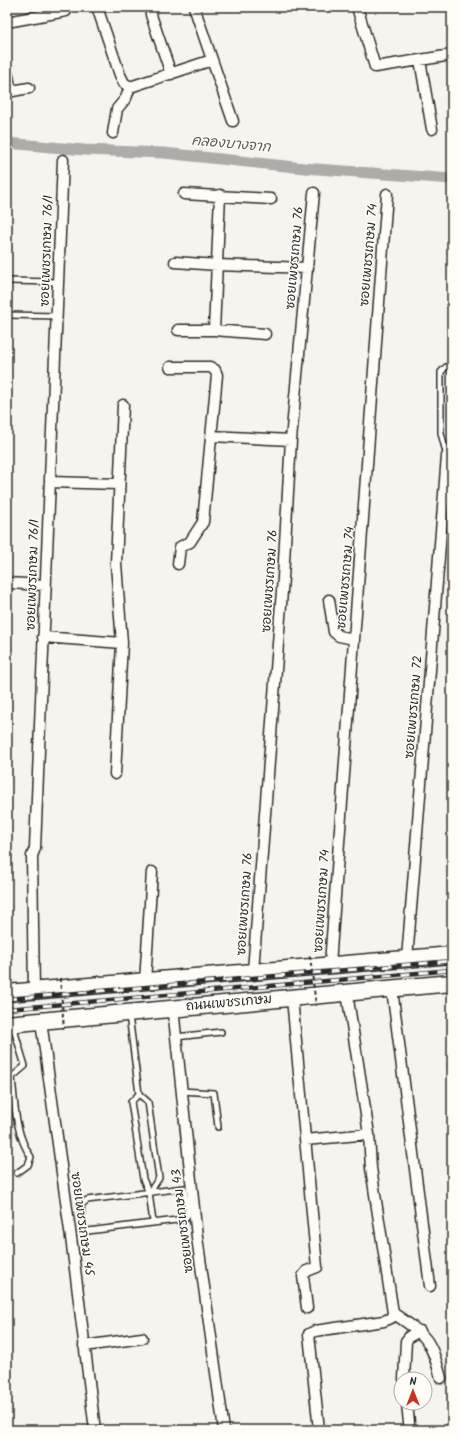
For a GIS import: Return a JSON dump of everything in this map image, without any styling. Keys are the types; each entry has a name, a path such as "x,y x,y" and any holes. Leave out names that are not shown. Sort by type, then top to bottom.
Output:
{"main road":[{"path":"7,993 145,982 330,964 452,955"},
{"name":"ถนนเพชรเกษม","path":"10,1024 452,983"}],"street":[{"path":"97,7 120,75 124,83 130,87"},
{"path":"152,7 152,15 172,74"},
{"path":"194,7 233,121"},
{"path":"357,7 375,67 452,55"},
{"path":"7,22 66,11"},
{"path":"130,87 212,60"},
{"path":"420,60 432,129"},
{"path":"7,72 9,92 29,88"},
{"path":"113,133 117,109 126,98 130,87"},
{"name":"ซอยเพชรเกษม 76/1","path":"34,991 32,856 35,848 45,585 58,316 63,160"},
{"name":"ซอยเพชรเกษม 76","path":"253,972 283,578 291,440 314,193"},
{"path":"184,194 271,199"},
{"name":"ซอยเพชรเกษม 74","path":"330,964 387,194"},
{"path":"214,330 220,195"},
{"path":"175,262 308,268"},
{"path":"178,330 214,330 265,334"},
{"path":"170,367 210,367 215,370 217,375 203,522 190,542 180,547 178,564"},
{"path":"115,774 122,643 116,564 118,484 123,405"},
{"path":"211,436 291,440"},
{"name":"ซอยเพชรเกษม 72","path":"406,959 447,456"},
{"path":"50,482 118,484"},
{"path":"7,583 45,585"},
{"path":"329,600 334,632 339,636 354,639"},
{"path":"43,637 122,643"},
{"path":"145,982 152,872"},
{"path":"392,989 430,1286"},
{"path":"319,1430 309,1334 315,1331 384,1321 391,1318 393,1313 371,1168 369,1134 347,993"},
{"path":"292,998 317,1267 307,1271 304,1276 307,1308"},
{"name":"ซอยเพชรเกษม 43","path":"173,1008 197,1237 224,1430"},
{"name":"ซอยเพชรเกษม 45","path":"41,1021 72,1245 95,1430"},
{"path":"305,1140 369,1134"},
{"path":"393,1313 420,1331 432,1347 441,1378"},
{"path":"404,1371 406,1341 410,1336 420,1331"},
{"path":"84,1346 142,1338"},
{"path":"408,1411 409,1423"}],"lane":[{"path":"7,281 58,282"},
{"path":"7,315 58,316"},
{"path":"447,456 441,433 441,372 446,367 452,366"},
{"path":"129,1012 139,1094 148,1102 159,1178 149,1193"},
{"path":"10,1024 25,1066 12,1077 18,1130 21,1141 31,1157 28,1165 17,1173"},
{"path":"176,1037 221,1032"},
{"path":"182,1091 214,1093 218,1127"},
{"path":"139,1094 131,1102 143,1179 149,1193 153,1222"},
{"path":"183,1188 186,1190 187,1218 153,1222 88,1231 83,1228 81,1205 87,1200 183,1188"}],"path":[{"path":"310,956 316,1006"},
{"path":"60,978 64,1029"}],"waterway":[{"name":"คลองบางจาก","path":"7,143 84,150 164,153 304,168 452,179"}],"railway":[{"path":"7,999 452,961"},
{"path":"7,1009 452,970"}]}
